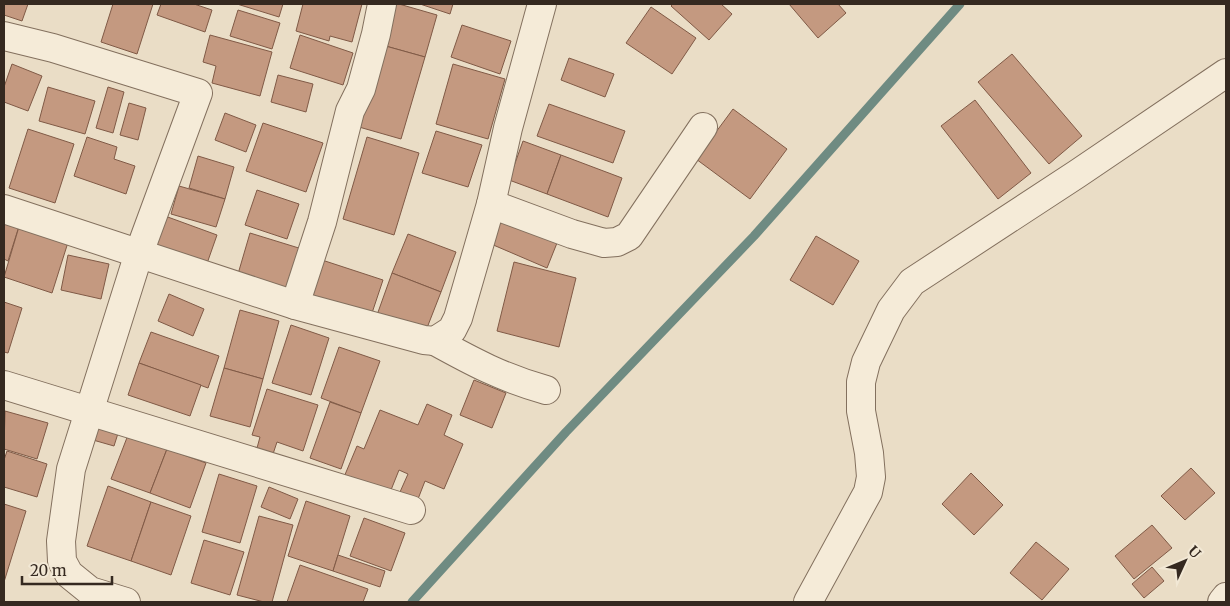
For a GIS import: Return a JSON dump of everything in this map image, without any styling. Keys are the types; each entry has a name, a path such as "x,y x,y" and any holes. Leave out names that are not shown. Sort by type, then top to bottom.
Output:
{"street":[{"path":"296,305 322,222 350,111 360,88 374,43 382,4"},
{"path":"435,341 452,330 458,318 491,204 508,128 542,4"},
{"path":"4,36 53,48 198,93 139,253 70,469 61,541 62,561 69,574 90,591 126,602"},
{"path":"808,602 868,492 872,477 861,411 861,382 866,362 891,310 912,282 1077,174 1226,73"},
{"path":"491,204 572,234 604,243 617,242 629,236 704,127"},
{"path":"4,209 296,305 424,340 435,341 491,371 519,383 546,390"},
{"path":"4,385 411,510"},
{"path":"1222,602 1226,598"}],"building":[{"path":"4,4 28,4 22,21 4,15"},
{"path":"113,4 153,4 137,54 101,42"},
{"path":"161,4 194,4 212,10 205,32 157,15"},
{"path":"237,4 283,4 279,17"},
{"path":"303,4 362,4 352,42 330,36 329,41 296,31"},
{"path":"394,4 437,15 425,57 382,45"},
{"path":"420,4 453,4 450,14"},
{"path":"673,4 721,4 732,14 709,40 671,6"},
{"path":"789,4 838,4 846,13 818,38"},
{"path":"651,7 696,38 672,74 626,43"},
{"path":"238,10 280,23 272,49 230,36"},
{"path":"462,25 511,41 500,74 451,57"},
{"path":"210,35 272,52 260,96 212,83 216,66 203,62"},
{"path":"300,35 353,53 343,85 290,68"},
{"path":"382,45 425,57 401,139 359,127"},
{"path":"1012,54 1082,136 1049,164 978,82"},
{"path":"569,58 614,74 605,97 561,80"},
{"path":"12,64 42,76 28,111 4,102 4,87"},
{"path":"453,64 505,79 488,139 436,124"},
{"path":"278,75 313,84 306,112 271,102"},
{"path":"48,87 95,101 85,134 39,121"},
{"path":"108,87 124,92 113,133 96,128"},
{"path":"975,100 1031,173 998,199 941,126"},
{"path":"129,103 146,108 138,140 120,135"},
{"path":"549,104 625,131 613,163 537,136"},
{"path":"733,109 787,149 750,199 696,159"},
{"path":"225,113 256,125 246,152 215,140"},
{"path":"263,123 323,143 306,192 246,171"},
{"path":"28,129 74,144 55,203 9,188"},
{"path":"436,131 482,145 468,187 422,173"},
{"path":"87,137 117,147 114,159 135,166 126,194 74,176"},
{"path":"367,137 419,153 394,235 343,219"},
{"path":"523,141 561,155 547,194 509,180"},
{"path":"561,155 622,178 608,217 547,194"},
{"path":"198,156 234,167 225,199 189,188"},
{"path":"179,186 225,199 216,227 171,214"},
{"path":"257,190 299,204 287,239 245,225"},
{"path":"4,214 21,220 8,261 4,259"},
{"path":"503,214 559,238 547,268 491,244"},
{"path":"165,216 217,235 204,272 152,252"},
{"path":"21,220 70,236 52,293 4,277"},
{"path":"250,233 302,249 289,290 238,274"},
{"path":"408,234 456,252 441,292 392,273"},
{"path":"816,236 859,261 833,305 790,280"},
{"path":"68,255 109,264 101,299 61,290"},
{"path":"322,260 383,280 371,316 311,296"},
{"path":"514,262 576,278 559,347 497,331"},
{"path":"392,273 441,292 425,333 377,315"},
{"path":"169,294 204,309 193,336 158,321"},
{"path":"4,302 22,308 8,353 4,352"},
{"path":"240,310 279,321 263,379 224,368"},
{"path":"291,325 329,338 311,395 272,383"},
{"path":"151,332 219,356 208,388 139,363"},
{"path":"339,347 380,361 361,413 321,398"},
{"path":"139,363 201,385 190,416 128,395"},
{"path":"224,368 263,379 250,427 210,416"},
{"path":"474,380 506,393 492,428 460,415"},
{"path":"267,389 318,405 303,451 277,442 273,454 257,448 260,437 252,435"},
{"path":"330,402 361,413 341,469 310,458"},
{"path":"427,404 452,415 444,435 463,444 444,489 425,481 418,499 400,492 408,474 399,470 389,495 344,477 357,446 364,449 380,410 418,425"},
{"path":"5,411 48,423 37,459 4,449"},
{"path":"98,421 120,427 114,446 93,440"},
{"path":"128,435 167,449 150,493 111,479"},
{"path":"167,449 206,463 190,508 150,493"},
{"path":"7,451 47,464 37,497 4,487 4,460"},
{"path":"1191,468 1215,493 1185,520 1161,496"},
{"path":"971,473 1003,505 974,535 942,504"},
{"path":"219,474 257,486 240,543 202,532"},
{"path":"108,486 151,502 131,561 87,546"},
{"path":"269,487 298,499 290,519 261,507"},
{"path":"306,501 350,516 333,571 288,556"},
{"path":"151,502 191,516 171,575 131,561"},
{"path":"4,504 26,511 4,582"},
{"path":"259,516 293,525 272,602 264,602 237,595"},
{"path":"364,518 405,533 391,571 350,556"},
{"path":"1152,525 1172,548 1134,579 1115,556"},
{"path":"204,540 244,552 230,595 191,583"},
{"path":"1036,542 1069,569 1042,600 1010,573"},
{"path":"338,555 385,571 380,587 333,571"},
{"path":"300,565 368,589 363,602 287,602"},
{"path":"1152,567 1164,581 1144,598 1132,584"}],"waterway":[{"path":"412,602 566,432 754,236 960,4"}]}
